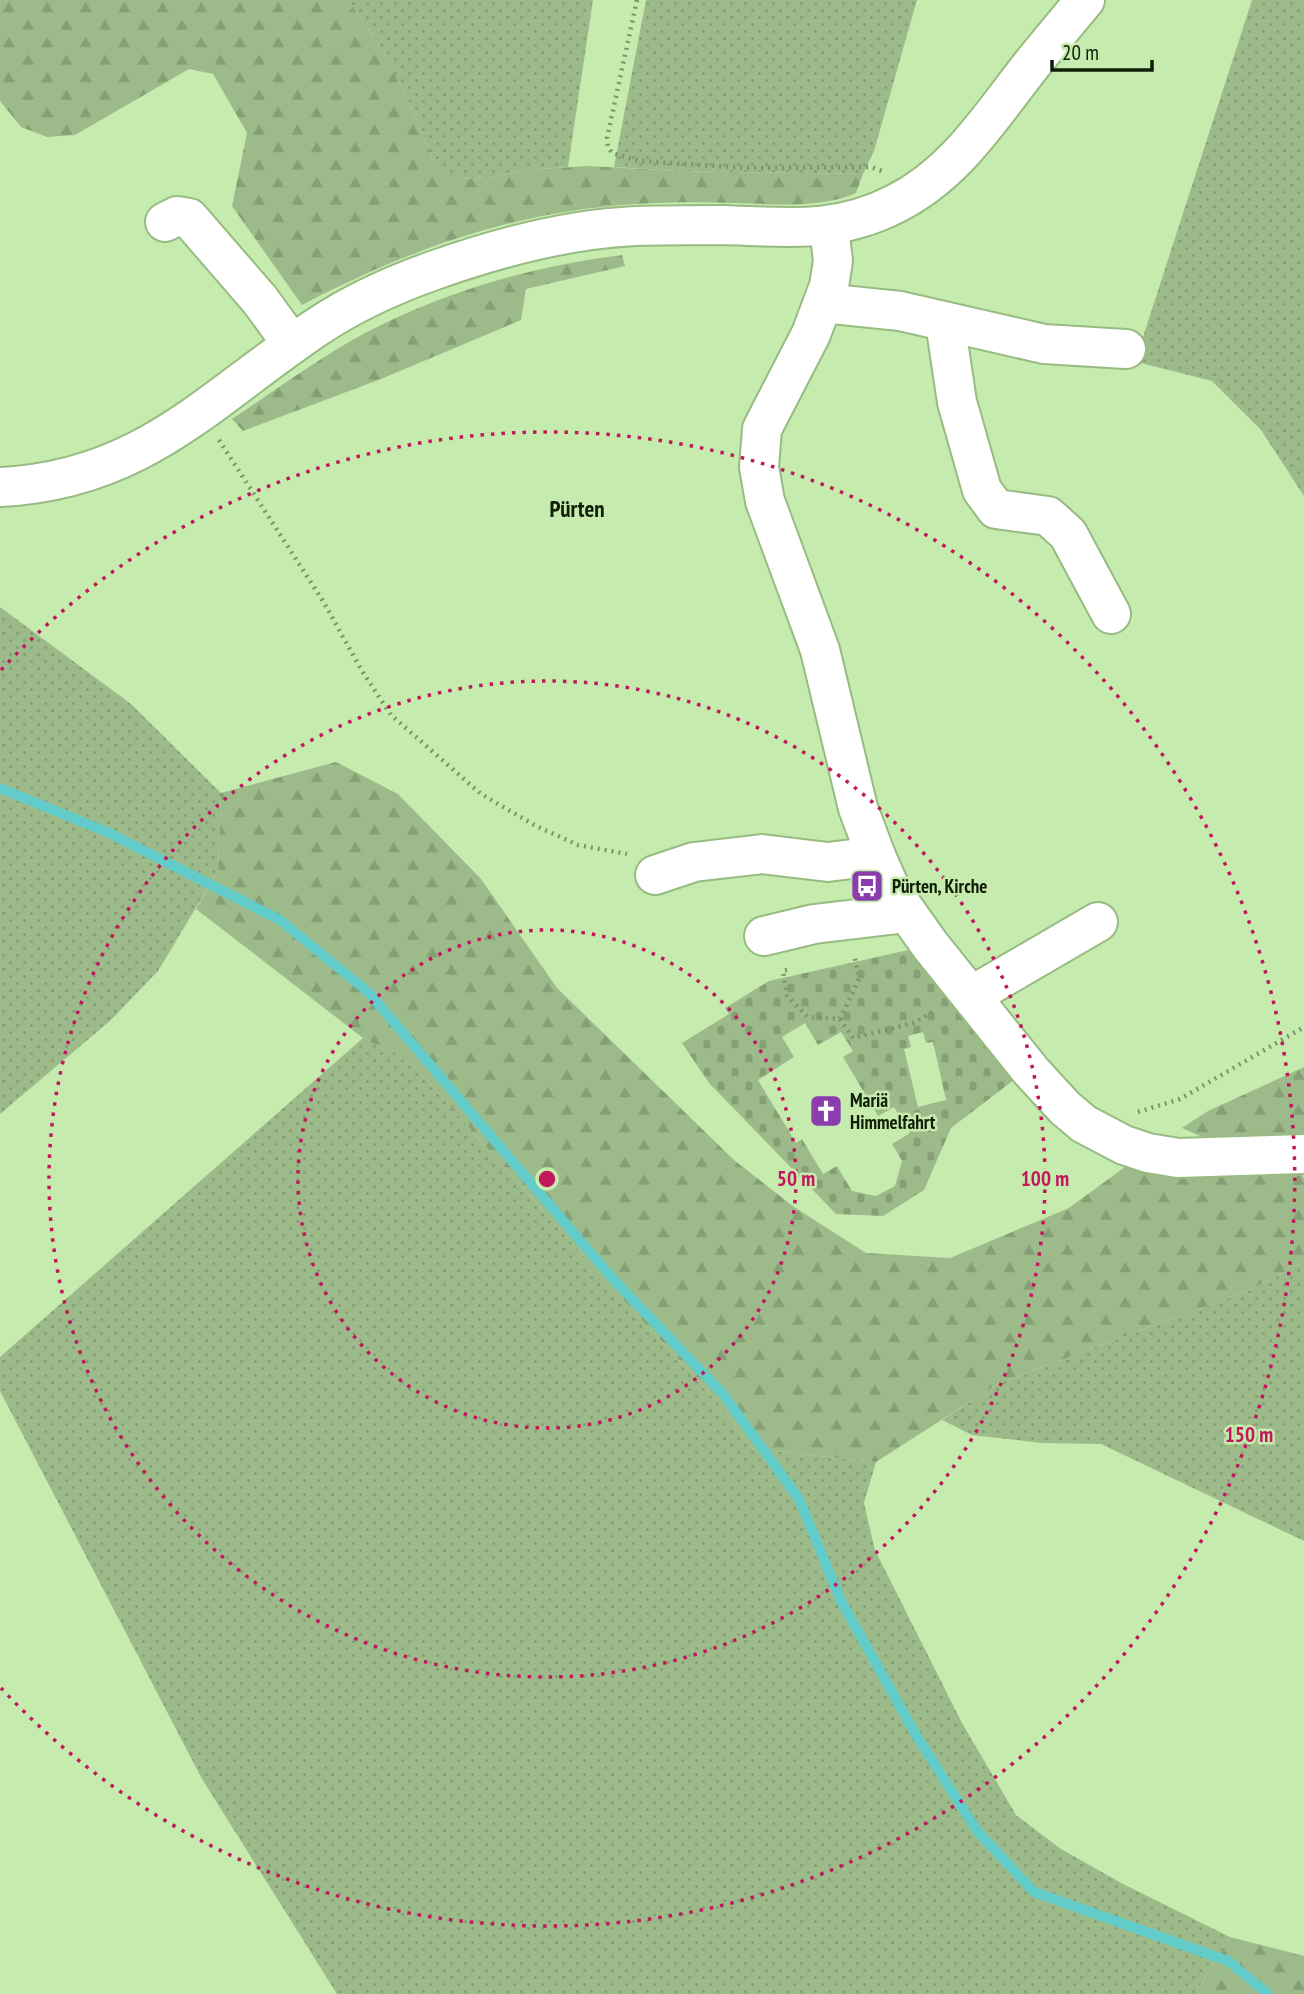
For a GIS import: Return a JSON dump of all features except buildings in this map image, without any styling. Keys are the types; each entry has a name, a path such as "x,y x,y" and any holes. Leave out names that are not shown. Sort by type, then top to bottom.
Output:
{"street":[{"path":"0,486 54,481 109,465 137,453 200,414 292,344 356,305 412,278 486,253 545,238 607,228 722,225 829,227 894,205 947,169 969,146 1085,0"},
{"path":"164,222 177,216 189,218 260,300 292,344"},
{"path":"829,227 833,261 829,286 811,334 762,429 758,467 765,501 820,650 858,808 891,890 955,1001 1084,1124 1148,1153 1178,1158 1304,1154"},
{"path":"823,303 900,311 1044,344 1126,349"},
{"path":"946,322 957,402 982,490 996,509 1048,516 1068,534 1111,614"},
{"path":"645,866 762,854 828,862 876,856"},
{"path":"764,936 814,924 906,913"},
{"path":"955,1001 1098,922"}],"path":[{"path":"637,0 607,138 612,153 639,162 726,167 871,167"},
{"path":"200,414 323,601 362,671 391,715 481,794 536,826 578,845 645,866"},
{"path":"842,958 867,952"},
{"path":"840,1019 859,979 856,961"},
{"path":"795,968 783,971 787,996 808,1017 840,1019"},
{"path":"840,1019 853,1038 914,1023 955,1001"},
{"path":"1126,1112 1139,1112 1180,1099 1304,1027"}],"green space":[{"path":"0,0 348,0 380,46 412,108 433,161 457,178 483,179 524,170 589,166 677,171 863,174 856,193 827,201 797,204 635,204 590,208 504,225 422,251 302,305 232,206 247,133 213,74 189,69 75,135 47,137 21,127 0,101"},
{"path":"348,0 593,0 568,167 524,170 483,179 457,178 442,169 433,161 412,108 380,46"},
{"path":"646,0 917,0 874,151 863,174 677,171 614,167"},
{"path":"1252,0 1304,0 1304,496 1261,430 1212,381 1141,363 1143,337"},
{"path":"622,255 625,266 526,289 521,320 381,379 243,431 232,419 315,363 397,317 459,293 523,273"},
{"path":"0,607 131,704 221,793 218,871 158,971 111,1020 0,1114"},
{"path":"336,762 398,794 481,879 557,988 734,1160 794,1207 866,1253 950,1258 1069,1208 1129,1164 1155,1174 1198,1177 1300,1169 1304,1179 1304,1261 1250,1290 999,1383 876,1462 753,1449 720,1405 414,1066 363,1038 196,909 218,871 221,793"},
{"path":"922,947 1019,1076 951,1128 924,1190 883,1216 836,1214 709,1083 682,1043 729,1014 725,1008 769,981","holes":["805,1023 818,1045 841,1032 853,1051 843,1057 878,1116 894,1107 910,1133 892,1144 902,1161 895,1186 876,1196 852,1191 837,1166 823,1174 802,1139 796,1143 758,1080 794,1057 782,1037","923,1032 926,1043 933,1042 946,1100 918,1107 904,1049 911,1047 908,1036"]},
{"path":"363,1038 414,1066 720,1405 753,1449 876,1462 864,1503 875,1550 962,1723 1016,1815 1061,1849 1125,1885 1230,1937 1195,1994 337,1994 202,1779 0,1391 0,1357"},
{"path":"1304,1067 1304,1137 1209,1140 1182,1128 1208,1111"},
{"path":"1304,1261 1304,1541 1101,1444 1042,1443 972,1435 942,1420 999,1383 1250,1290"},
{"path":"1230,1937 1304,1956 1304,1994 1195,1994"}],"waterway":[{"path":"0,788 109,833 280,920 368,992 612,1278 723,1394 799,1499 841,1601 916,1735 977,1831 1034,1892 1228,1961 1268,1994"}],"place":[{"name":"Pürten, Kirche","path":"867,886"},
{"name":"Mariä Himmelfahrt","path":"826,1111"}],"district":[{"name":"Pürten","path":"577,508"}]}
